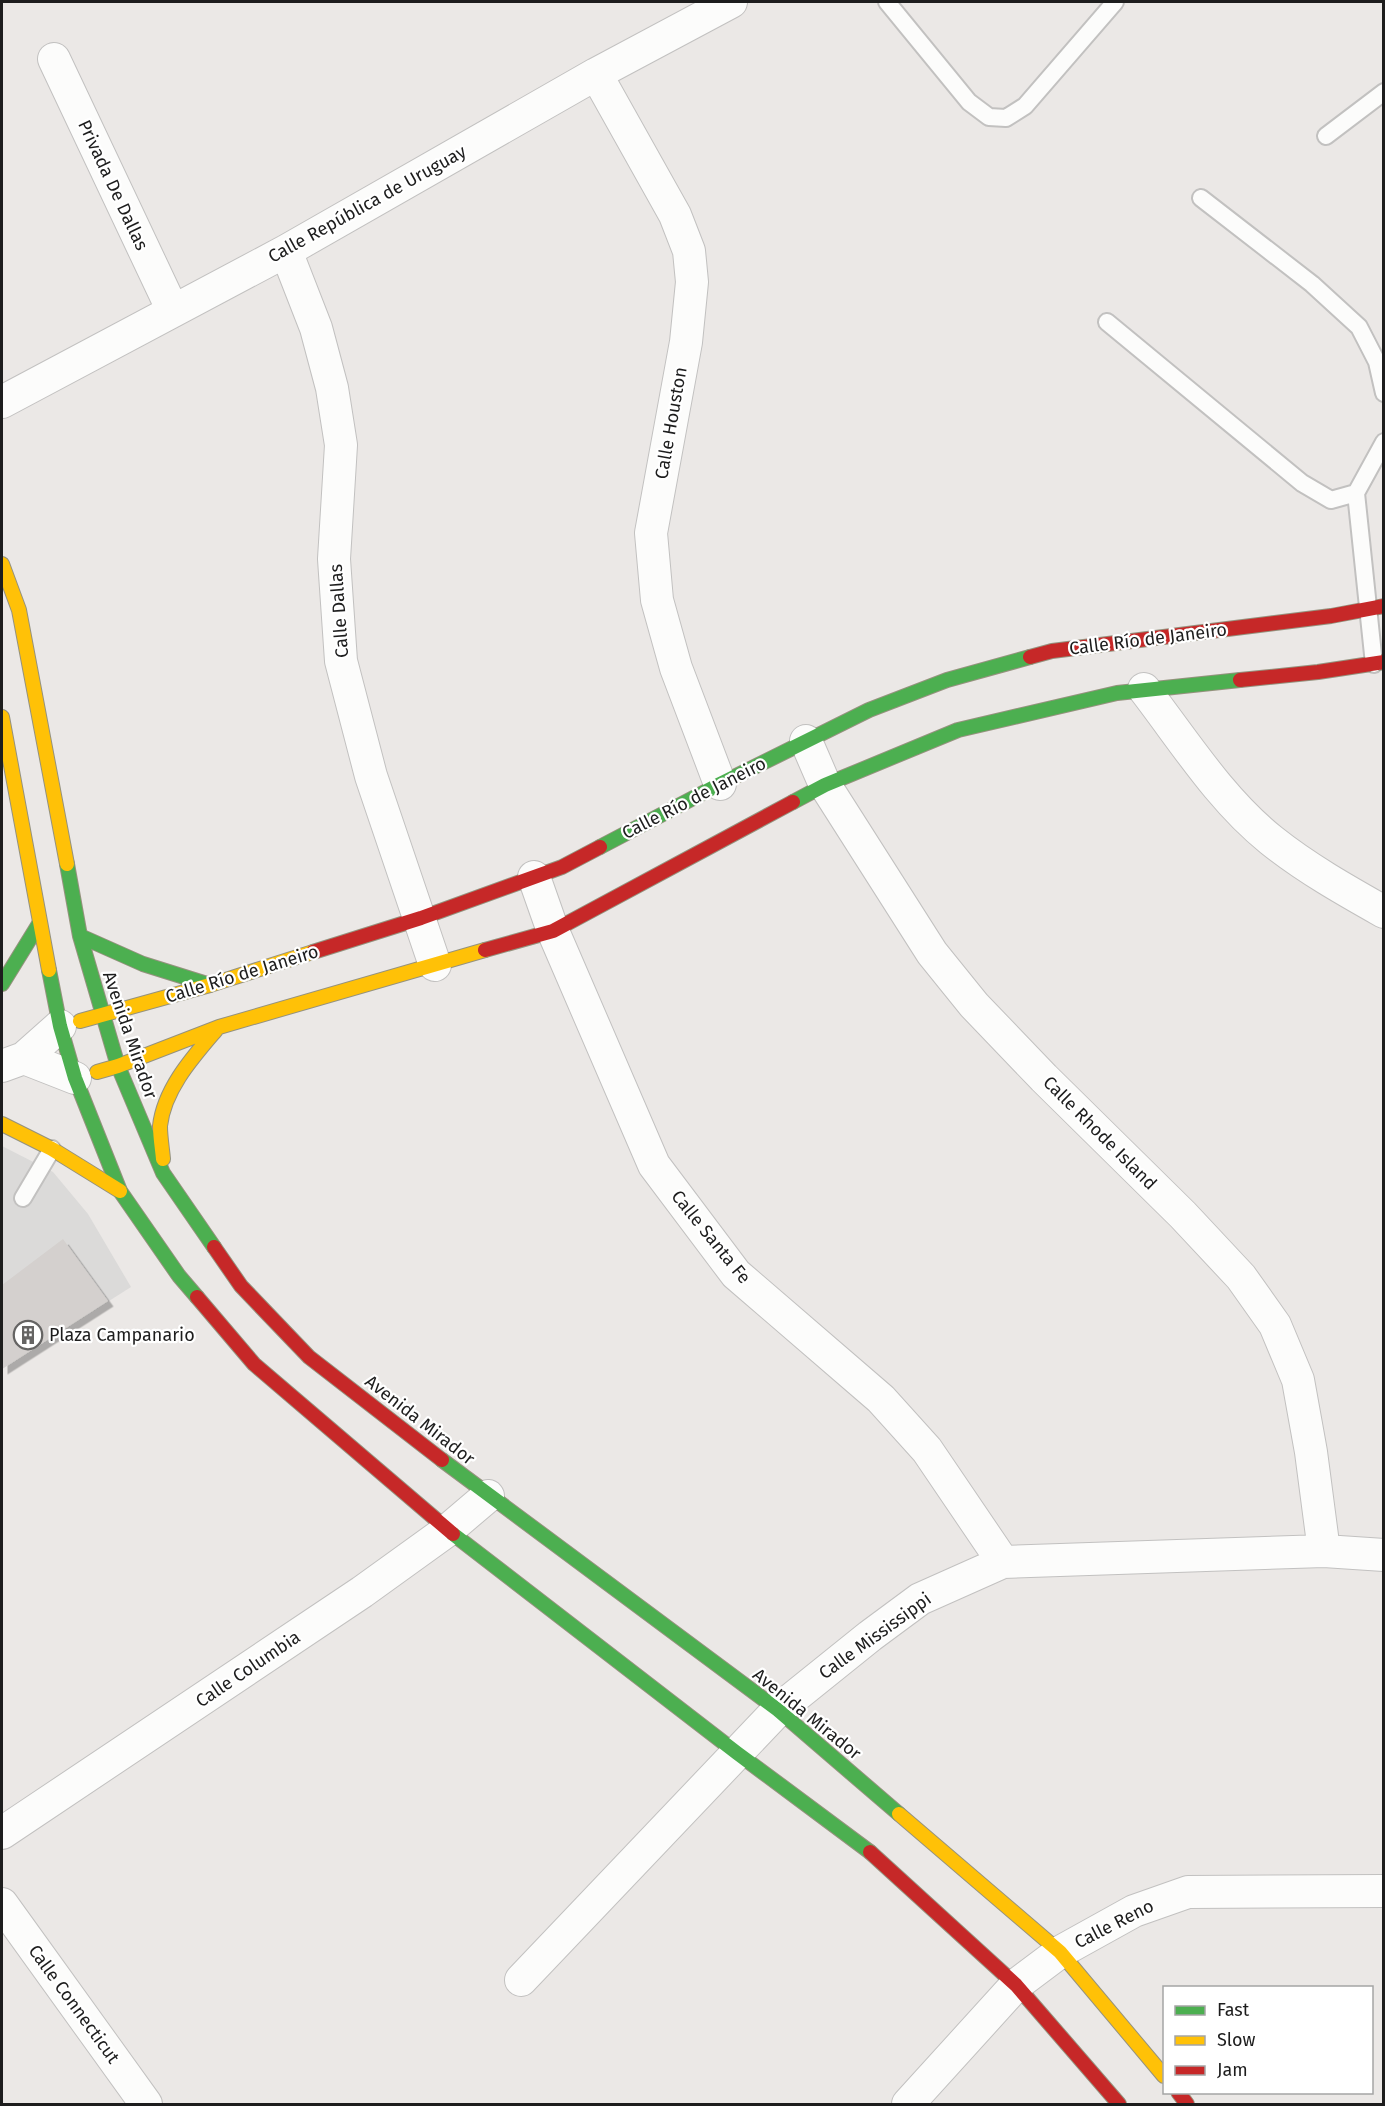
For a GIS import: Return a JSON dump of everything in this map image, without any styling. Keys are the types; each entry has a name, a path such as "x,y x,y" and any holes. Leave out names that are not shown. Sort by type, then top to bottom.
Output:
{"main road":[{"name":"Avenida Mirador","path":"2,564 19,610 80,936 118,1066 163,1173 241,1286 309,1357 488,1496 778,1710 1060,1952 1163,2075"},
{"name":"Calle Río de Janeiro","path":"60,1026 210,985 421,918 534,878 562,867 720,784 869,710 947,680 1052,651 1331,616 1375,607"},
{"path":"75,1078 118,1066 219,1027 553,931 825,785 958,730 1117,693 1318,672 1379,663"},
{"path":"2,717 5,751 39,924 60,1026 75,1078 120,1191 179,1276 254,1364 448,1530 737,1753 880,1859 1016,1985 1119,2104"},
{"path":"2,984 39,924"},
{"path":"80,936 143,964 210,985"},
{"path":"163,1173 161,1123 173,1086 190,1060 219,1027"},
{"path":"2,1124 52,1149 120,1191"}],"street":[{"name":"Calle República de Uruguay","path":"2,402 286,251 596,74 731,2"},
{"name":"Privada De Dallas","path":"54,59 173,311"},
{"name":"Calle Houston","path":"596,74 675,215 689,250 692,282 686,342 651,533 657,600 676,668 720,784"},
{"name":"Calle Dallas","path":"286,251 324,358 332,388 341,445 334,559 341,661 371,777 421,918 435,965"},
{"path":"1144,689 1224,794 1270,839 1333,883 1383,912"},
{"name":"Calle Rhode Island","path":"806,741 825,785 932,953 974,1005 1044,1078 1183,1215 1241,1277 1275,1325 1298,1380 1311,1452 1324,1551"},
{"path":"5,751 43,742"},
{"name":"Calle Santa Fe","path":"534,878 553,931 654,1165 736,1274 880,1399 927,1450 1003,1562"},
{"name":"Calle Río de Janeiro","path":"13,1062 60,1026"},
{"name":"Calle Río de Janeiro","path":"13,1062 75,1078"},
{"name":"Calle Columbia","path":"2,1833 362,1592 448,1530 488,1496"},
{"name":"Calle Mississippi","path":"521,1980 778,1710 920,1599 1003,1562 1324,1551 1383,1555"},
{"name":"Calle Reno","path":"908,2104 1016,1985 1060,1952 1134,1911 1188,1892 1383,1891"},
{"name":"Calle Connecticut","path":"2,1904 146,2104"}],"lane":[{"path":"887,2 969,102 989,117 1006,118 1025,106 1115,2"},
{"path":"1326,136 1383,92"},
{"path":"1201,198 1312,284 1359,327 1377,362 1383,393"},
{"path":"1107,322 1302,483 1331,500 1356,493"},
{"path":"1379,663 1375,607 1356,493 1383,442"},
{"path":"23,1198 52,1149"}],"shaded area":[{"path":"2,1146 53,1172 88,1214 131,1287 2,1369"}],"building":[{"name":"Plaza Campanario","path":"63,1239 108,1301 2,1369 2,1285"}],"traffic: fast":[{"path":"600,847 869,710 947,680 1030,657"},
{"path":"793,802 825,785 958,730 1117,693 1240,680"},
{"path":"67,864 80,936 118,1066 163,1173 214,1247"},
{"path":"2,984 39,924"},
{"path":"80,936 143,964 210,985"},
{"path":"49,970 60,1026 75,1078 120,1191 179,1276 197,1297"},
{"path":"442,1460 778,1710 899,1814"},
{"path":"453,1534 737,1753 870,1852"}],"traffic: slow":[{"path":"2,564 19,610 67,864"},
{"path":"2,717 49,970"},
{"path":"97,1072 219,1027 485,950"},
{"path":"80,1021 210,985 313,952"},
{"path":"163,1159 160,1126 167,1099 181,1074 216,1030"},
{"path":"2,1124 52,1149 120,1191"},
{"path":"899,1814 1060,1952 1163,2075"}],"traffic: jam":[{"path":"1030,657 1052,651 1331,616 1384,606"},
{"path":"1240,680 1384,662"},
{"path":"485,950 553,931 793,802"},
{"path":"313,952 421,918 562,867 600,847"},
{"path":"214,1247 241,1286 309,1357 442,1460"},
{"path":"197,1297 254,1364 453,1534"},
{"path":"870,1852 1016,1985 1119,2104"},
{"path":"1180,2094 1187,2104"}],"place":[{"name":"Plaza Campanario","path":"28,1335"}]}
